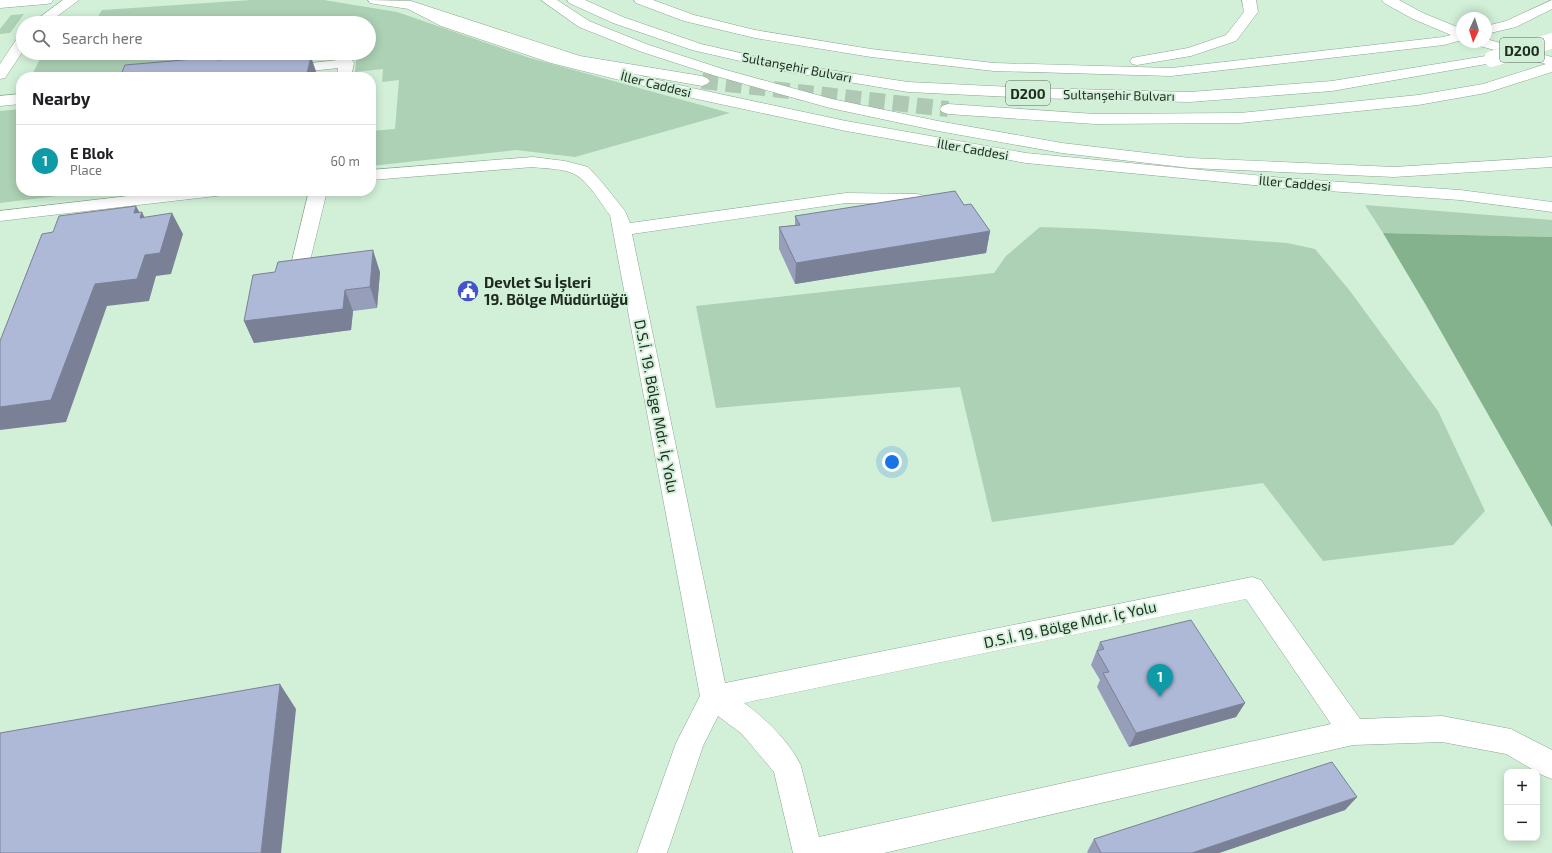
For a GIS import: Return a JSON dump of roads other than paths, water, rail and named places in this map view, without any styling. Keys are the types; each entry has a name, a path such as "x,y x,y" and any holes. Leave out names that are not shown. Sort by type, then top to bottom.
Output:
{"main road":[{"path":"0,4 46,0"},
{"path":"50,16 72,0"},
{"path":"375,0 412,5 577,60 702,81"},
{"path":"548,0 584,24 644,48 721,73 830,103 938,126 1062,148 1190,163 1394,172 1552,162"},
{"name":"Sultanşehir Bulvarı","path":"574,0 618,20 696,47 784,67 908,87 1032,93 1190,97 1332,86 1492,59 1552,41"},
{"name":"Sultanşehir Bulvarı","path":"641,0 689,18 755,34 871,53 994,67 1171,72 1444,41 1456,37"},
{"path":"1389,0 1418,16 1456,32"},
{"path":"942,61 1134,61 1190,52 1231,38 1251,12 1250,2"},
{"name":"D200","path":"1492,29 1511,24 1552,4"},
{"name":"İller Caddesi","path":"412,5 446,22 563,62 692,93 822,121 1026,158 1284,183 1460,195 1552,207"},
{"path":"1492,45 1552,61"},
{"path":"0,75 16,51"},
{"path":"272,71 347,63 345,72"},
{"path":"948,109 1095,119 1240,118 1418,100 1486,88 1546,69"},
{"path":"0,101 16,99"},
{"name":"D.S.İ. 19. Bölge Mdr. İç Yolu","path":"376,175 533,162 570,168 584,172 619,215 714,696 1252,587 1353,732"},
{"path":"0,216 173,196"},
{"path":"299,269 317,196"},
{"path":"622,230 846,198 916,199"},
{"path":"652,853 690,743 714,696 752,725 787,766 808,853"},
{"path":"818,853 1353,732 1442,729 1511,742 1552,765"}],"tunnel":[{"path":"702,81 948,109"}],"place":[{"name":"Devlet Su İşleri 19. Bölge Müdürlüğü","path":"468,291"},
{"name":"E Blok","path":"1160,697"}]}
